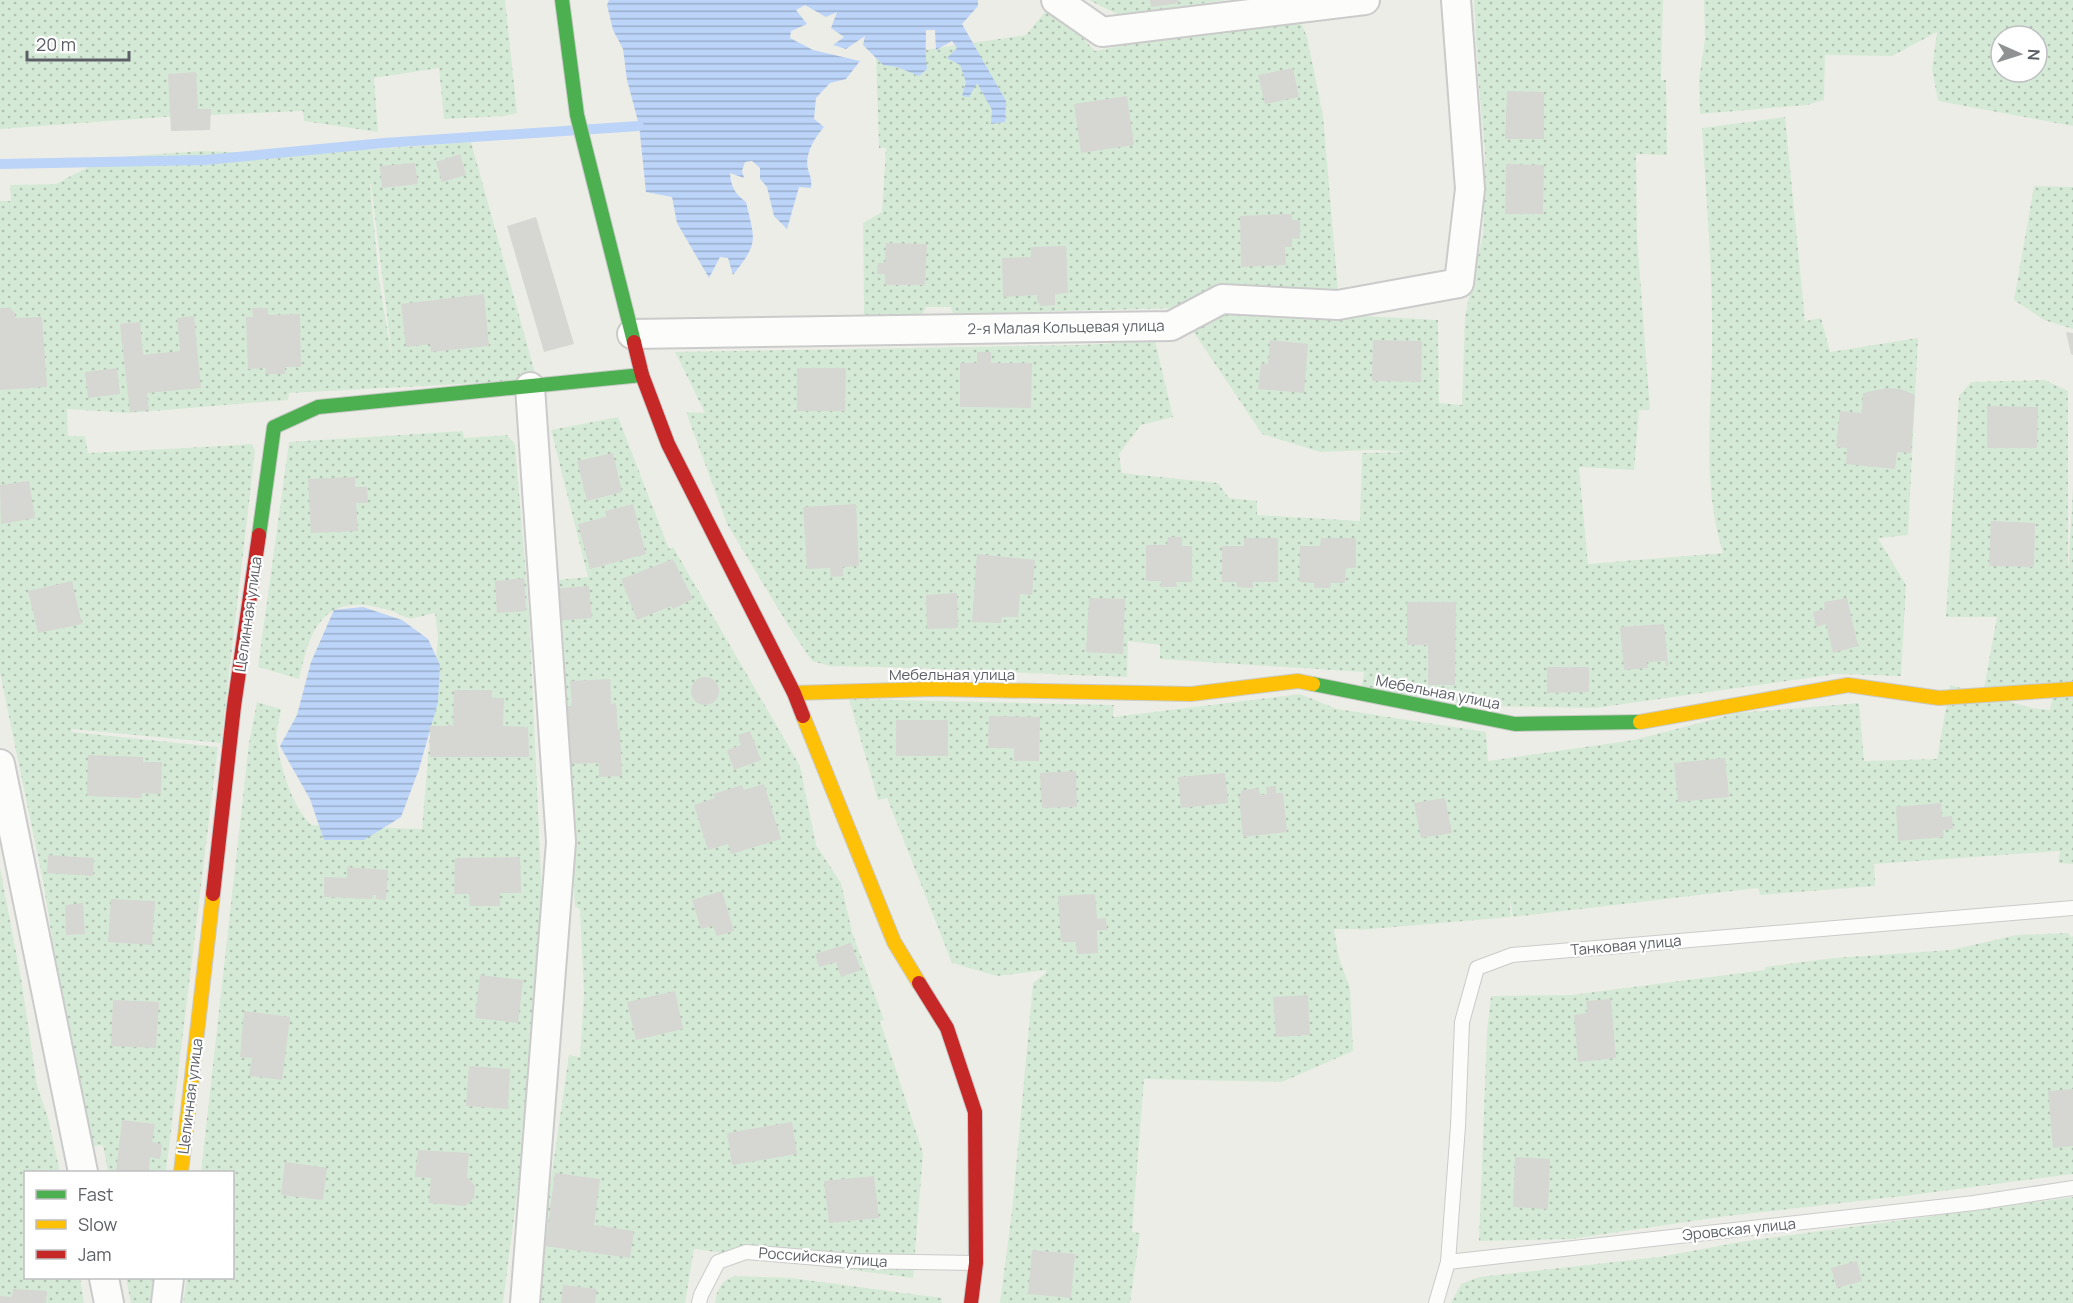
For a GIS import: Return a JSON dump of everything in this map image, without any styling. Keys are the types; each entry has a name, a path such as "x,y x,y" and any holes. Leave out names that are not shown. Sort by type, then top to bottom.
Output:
{"street":[{"path":"562,0 577,115 642,375 668,444 794,693 894,942 947,1028 975,1112 976,1263 971,1303"},
{"path":"1056,0 1102,32 1365,0"},
{"name":"2-я Малая Кольцевая улица","path":"632,334 1171,326 1222,299 1338,305 1459,283 1470,189 1456,0"},
{"name":"Целинная улица","path":"181,1171 234,706 274,427 318,407 642,375"},
{"path":"525,1303 561,842 530,387"},
{"name":"Мебельная улица","path":"794,693 934,689 1191,694 1298,681 1515,724 1644,722 1848,685 1939,698 2073,689"},
{"path":"0,764 83,1171"},
{"path":"104,1279 109,1303"},
{"path":"166,1303 169,1279"}],"lane":[{"name":"Танковая улица","path":"1448,1262 1458,1126 1462,1022 1477,968 1512,955 2073,908"},
{"name":"Эровская улица","path":"1448,1262 1974,1203 2073,1188"},
{"name":"Российская улица","path":"699,1303 718,1262 746,1252 853,1261 976,1263"},
{"path":"1436,1303 1448,1262"}],"green space":[{"path":"0,0 505,0 517,113 505,116 444,119 439,68 374,78 378,132 304,121 303,111 164,117 0,129"},
{"path":"1089,0 1227,0 1119,15"},
{"path":"1474,0 1663,0 1661,80 1666,80 1667,155 1636,154 1637,237 1650,410 1639,410 1634,470 1579,467 1588,564 1723,553 1716,525 1710,470 1712,305 1702,128 1785,117 1805,321 1821,318 1830,352 1918,338 1908,535 1878,538 1906,585 1901,676 1837,674 1595,708 1479,706 1361,691 1364,672 1160,659 1160,645 1128,641 1127,677 830,666 812,661 727,524 686,412 705,413 675,352 1080,345 1155,341 1173,417 1141,425 1119,454 1122,473 1218,483 1229,498 1257,501 1257,515 1360,521 1362,453 1410,452 1372,450 1320,452 1262,434 1191,328 1231,309 1438,320 1439,403 1462,405 1465,316 1483,234 1485,153"},
{"path":"1704,0 2073,0 2073,126 1938,101 1932,69 1937,32 1892,56 1825,55 1824,100 1807,105 1700,114 1699,81 1705,38"},
{"path":"1051,5 1095,51 1134,43 1287,21 1302,25 1307,37 1323,116 1338,291 1213,287 1177,308 953,314 951,307 926,307 922,315 864,316 863,223 882,212 886,148 879,148 876,57 1026,35"},
{"path":"471,142 537,380 289,393 288,400 129,413 67,409 68,436 85,436 88,453 252,444 255,451 221,743 71,729 72,732 218,747 166,1171 108,1171 103,1145 88,1147 78,1102 43,881 0,673 0,201 11,201 10,185 56,184 103,159 202,151 260,153 304,149 366,150","holes":["370,184 371,184 393,365 379,279"]},
{"path":"2034,186 2073,187 2073,329 2044,320 2014,300"},
{"path":"2045,380 2068,391 2068,573 2073,488 2073,864 2058,863 2060,851 1874,864 1875,886 1760,895 1758,888 1513,917 1509,896 1511,917 1359,930 1334,929 1339,958 1350,988 1353,1051 1282,1082 1144,1079 1132,1232 1140,1233 1130,1303 1000,1303 1012,1211 1033,983 1046,973 1046,970 997,976 952,963 887,798 878,800 849,699 1114,705 1113,717 1300,694 1337,709 1486,732 1488,761 1634,740 1737,713 1859,703 1864,761 1937,759 1950,685 2032,708 2050,710 2054,687 1984,688 1997,617 1946,617 1959,396 1971,382"},
{"path":"618,417 669,549 673,547 800,766 816,845 841,883 852,932 884,1020 880,1021 923,1153 913,1278 694,1249 685,1303 533,1303 569,1055 580,1057 584,993 580,909 575,907 568,787 547,581 588,577 551,430"},
{"path":"463,431 464,438 507,435 515,445 529,611 544,942 536,1047 503,1303 183,1303 187,1279 234,1279 234,1171 201,1171 249,743 257,702 281,709 277,738 281,763 293,798 312,825 422,829 438,637 435,613 408,618 373,606 340,607 319,623 307,648 299,679 258,667 289,442"},
{"path":"0,868 21,978 37,1085 48,1118 60,1171 24,1171 24,1279 80,1279 84,1303 0,1303"},
{"path":"2069,933 2070,937 2073,936 2073,1174 1727,1216 1571,1239 1479,1241 1487,1031 1491,996 1571,995 1765,970 1765,967 1834,958 1951,950 2016,935"},
{"path":"2073,1197 2073,1303 1451,1303 1461,1284 1479,1277 1659,1257 1740,1242"},
{"path":"734,1276 791,1278 942,1298 941,1303 715,1303 720,1286"},
{"path":"126,1279 153,1279 150,1303 131,1303"}],"water":[{"path":"609,0 978,0 978,6 962,24 1006,101 1005,122 991,124 992,110 977,83 969,97 962,96 966,82 960,65 947,58 957,48 952,41 936,50 935,30 926,30 927,69 919,76 897,67 883,65 863,45 865,36 846,49 833,45 844,37 831,28 837,12 826,17 805,5 796,10 807,24 791,31 790,38 813,50 860,61 846,79 830,83 816,98 814,119 824,127 809,152 807,164 811,188 799,187 787,229 774,216 767,187 760,179 760,168 752,161 745,162 742,171 744,178 730,173 734,190 746,202 753,241 747,255 733,275 728,258 720,257 709,278 677,223 672,197 646,192 639,125 627,80 623,49 613,30 607,5"},
{"path":"363,607 402,620 428,639 440,665 438,702 419,769 401,817 364,840 324,840 310,799 280,746 297,715 311,662 334,610"}],"building":[{"path":"1150,0 1178,0 1179,3 1151,7"},
{"path":"1293,68 1299,97 1265,104 1258,75"},
{"path":"196,72 198,109 211,109 210,130 171,131 168,74"},
{"path":"1507,91 1544,92 1544,139 1505,139"},
{"path":"1127,96 1134,145 1081,153 1074,104"},
{"path":"460,154 466,175 442,182 436,162"},
{"path":"415,163 418,184 382,188 380,166"},
{"path":"1506,164 1544,165 1543,214 1505,214"},
{"path":"1292,214 1292,220 1300,220 1300,239 1292,238 1292,247 1285,247 1286,265 1241,267 1240,216"},
{"path":"536,217 574,344 544,352 507,226"},
{"path":"886,243 927,244 925,285 885,285 885,274 877,274 878,263 885,263"},
{"path":"1066,246 1068,293 1055,294 1055,305 1041,306 1037,301 1037,295 1003,297 1002,258 1031,257 1031,247"},
{"path":"484,294 489,346 431,352 430,344 406,347 401,304"},
{"path":"0,308 10,308 15,313 15,318 42,317 47,387 0,390"},
{"path":"252,308 268,308 268,315 300,314 301,367 285,367 285,374 265,374 266,368 248,369 246,317 253,317"},
{"path":"194,316 201,388 147,393 149,410 130,412 120,324 140,322 143,355 180,351 177,318"},
{"path":"2066,332 2073,333 2073,355 2071,354"},
{"path":"1270,340 1308,344 1304,393 1258,389 1261,363 1268,364"},
{"path":"1373,340 1422,341 1421,382 1372,381"},
{"path":"977,352 991,352 991,363 1032,363 1031,408 960,407 960,363 977,363"},
{"path":"117,368 120,394 88,398 85,372"},
{"path":"797,368 846,368 845,411 797,411"},
{"path":"1886,388 1901,389 1915,395 1911,453 1897,452 1895,469 1846,464 1847,448 1836,447 1840,411 1862,413 1863,393"},
{"path":"1987,406 2038,407 2037,448 1987,448"},
{"path":"613,453 622,492 587,501 577,461"},
{"path":"355,477 355,487 367,487 368,503 356,503 358,531 311,533 308,479"},
{"path":"29,481 35,518 1,524 0,485"},
{"path":"633,504 646,554 590,569 578,524 606,517 605,511"},
{"path":"856,504 859,566 843,567 843,576 831,577 830,568 807,569 803,507"},
{"path":"1991,521 2035,523 2034,567 1989,566"},
{"path":"1168,537 1182,537 1182,546 1192,546 1192,582 1176,582 1177,587 1160,587 1161,581 1146,581 1146,545 1167,545"},
{"path":"1244,538 1278,538 1278,582 1253,582 1253,588 1237,587 1237,582 1222,582 1222,546 1244,546"},
{"path":"1321,538 1356,538 1356,568 1346,568 1345,583 1330,583 1330,588 1314,588 1314,583 1299,582 1300,546 1320,546"},
{"path":"977,554 1035,560 1032,595 1020,594 1018,617 1002,617 1001,623 972,622"},
{"path":"673,559 693,599 673,609 671,606 637,620 621,579"},
{"path":"524,578 526,611 497,613 495,581"},
{"path":"72,581 82,624 38,633 28,591"},
{"path":"589,586 592,618 554,621 551,589"},
{"path":"957,593 958,628 927,629 926,595"},
{"path":"1089,598 1125,599 1123,654 1086,652"},
{"path":"1847,598 1858,646 1833,653 1826,624 1816,627 1813,612 1825,609 1824,602"},
{"path":"1407,602 1456,602 1455,685 1428,685 1428,645 1407,645"},
{"path":"1664,624 1668,666 1666,666 1666,661 1647,662 1648,668 1624,670 1620,627"},
{"path":"1547,667 1589,667 1589,692 1547,693"},
{"path":"705,677 715,681 719,691 715,701 705,705 695,701 691,691 695,681"},
{"path":"610,679 611,704 616,703 618,730 620,730 622,776 599,777 599,763 568,764 567,706 572,706 570,681"},
{"path":"454,690 492,690 492,698 504,698 503,726 528,727 529,757 430,757 430,726 447,726 448,724 453,726"},
{"path":"989,716 1040,717 1039,761 1014,761 1014,748 988,748"},
{"path":"896,720 948,720 948,756 896,756"},
{"path":"750,731 761,760 734,770 727,750 741,745 738,735"},
{"path":"88,755 143,757 143,762 162,762 161,794 142,793 141,798 87,796"},
{"path":"1725,758 1729,797 1678,802 1674,763"},
{"path":"1076,771 1077,807 1042,808 1040,773"},
{"path":"1225,773 1228,803 1181,808 1178,777"},
{"path":"764,784 781,839 731,854 728,844 708,850 694,805 715,798 713,794 742,785 744,790"},
{"path":"1276,786 1276,793 1283,793 1287,832 1243,837 1239,797 1242,790 1257,788 1261,795 1267,794 1266,787"},
{"path":"1445,798 1452,833 1421,838 1414,803"},
{"path":"1941,803 1942,817 1952,816 1953,829 1943,830 1944,837 1898,841 1896,807"},
{"path":"48,855 94,858 93,876 47,873"},
{"path":"520,857 521,893 500,893 500,906 470,906 469,894 454,894 455,858"},
{"path":"347,867 388,870 386,900 376,899 376,895 373,895 372,899 324,897 324,877 347,878"},
{"path":"722,891 734,931 717,936 713,926 701,929 692,900"},
{"path":"1095,894 1097,919 1106,918 1107,930 1097,930 1098,953 1077,954 1076,942 1061,942 1058,896"},
{"path":"111,899 155,901 152,945 108,942"},
{"path":"83,903 85,934 66,935 65,905"},
{"path":"851,943 861,970 841,977 836,962 819,967 815,954"},
{"path":"480,975 523,980 518,1023 475,1018"},
{"path":"675,991 683,1029 636,1040 627,1002"},
{"path":"1308,995 1310,1035 1276,1037 1273,997"},
{"path":"1611,999 1616,1058 1578,1062 1574,1015 1587,1013 1586,1001"},
{"path":"113,1000 159,1002 156,1048 111,1046"},
{"path":"244,1011 290,1017 282,1080 249,1076 252,1058 240,1057"},
{"path":"469,1066 510,1069 508,1109 466,1106"},
{"path":"2073,1089 2073,1146 2053,1148 2048,1091"},
{"path":"122,1120 155,1124 152,1142 162,1144 160,1159 150,1157 149,1171 116,1171"},
{"path":"792,1122 797,1154 732,1165 727,1133"},
{"path":"418,1150 469,1153 467,1177 475,1186 474,1198 465,1206 429,1203 431,1178 415,1177"},
{"path":"1515,1157 1550,1159 1548,1209 1513,1207"},
{"path":"285,1162 327,1168 323,1200 281,1195"},
{"path":"555,1173 600,1179 594,1225 634,1231 630,1258 545,1246"},
{"path":"874,1176 879,1218 829,1223 824,1181"},
{"path":"1032,1250 1075,1254 1071,1298 1028,1294"},
{"path":"1857,1261 1862,1281 1837,1288 1831,1268"},
{"path":"563,1285 597,1289 595,1303 561,1303"},
{"path":"13,1289 47,1291 46,1303 0,1303 0,1296 12,1297"}],"waterway":[{"path":"0,164 205,160 384,143 639,126"}],"traffic: fast":[{"path":"562,0 577,115 634,342"},
{"path":"259,535 274,427 318,407 642,375"},
{"path":"1313,684 1515,724 1640,722"}],"traffic: slow":[{"path":"794,693 934,689 1191,694 1298,681 1313,684"},
{"path":"1640,722 1848,685 1939,698 2073,689"},
{"path":"803,716 894,942 919,983"},
{"path":"181,1171 213,894"}],"traffic: jam":[{"path":"634,342 642,375 668,444 794,693 803,716"},
{"path":"213,894 234,706 259,535"},
{"path":"919,983 947,1028 975,1112 976,1263 971,1303"}]}
